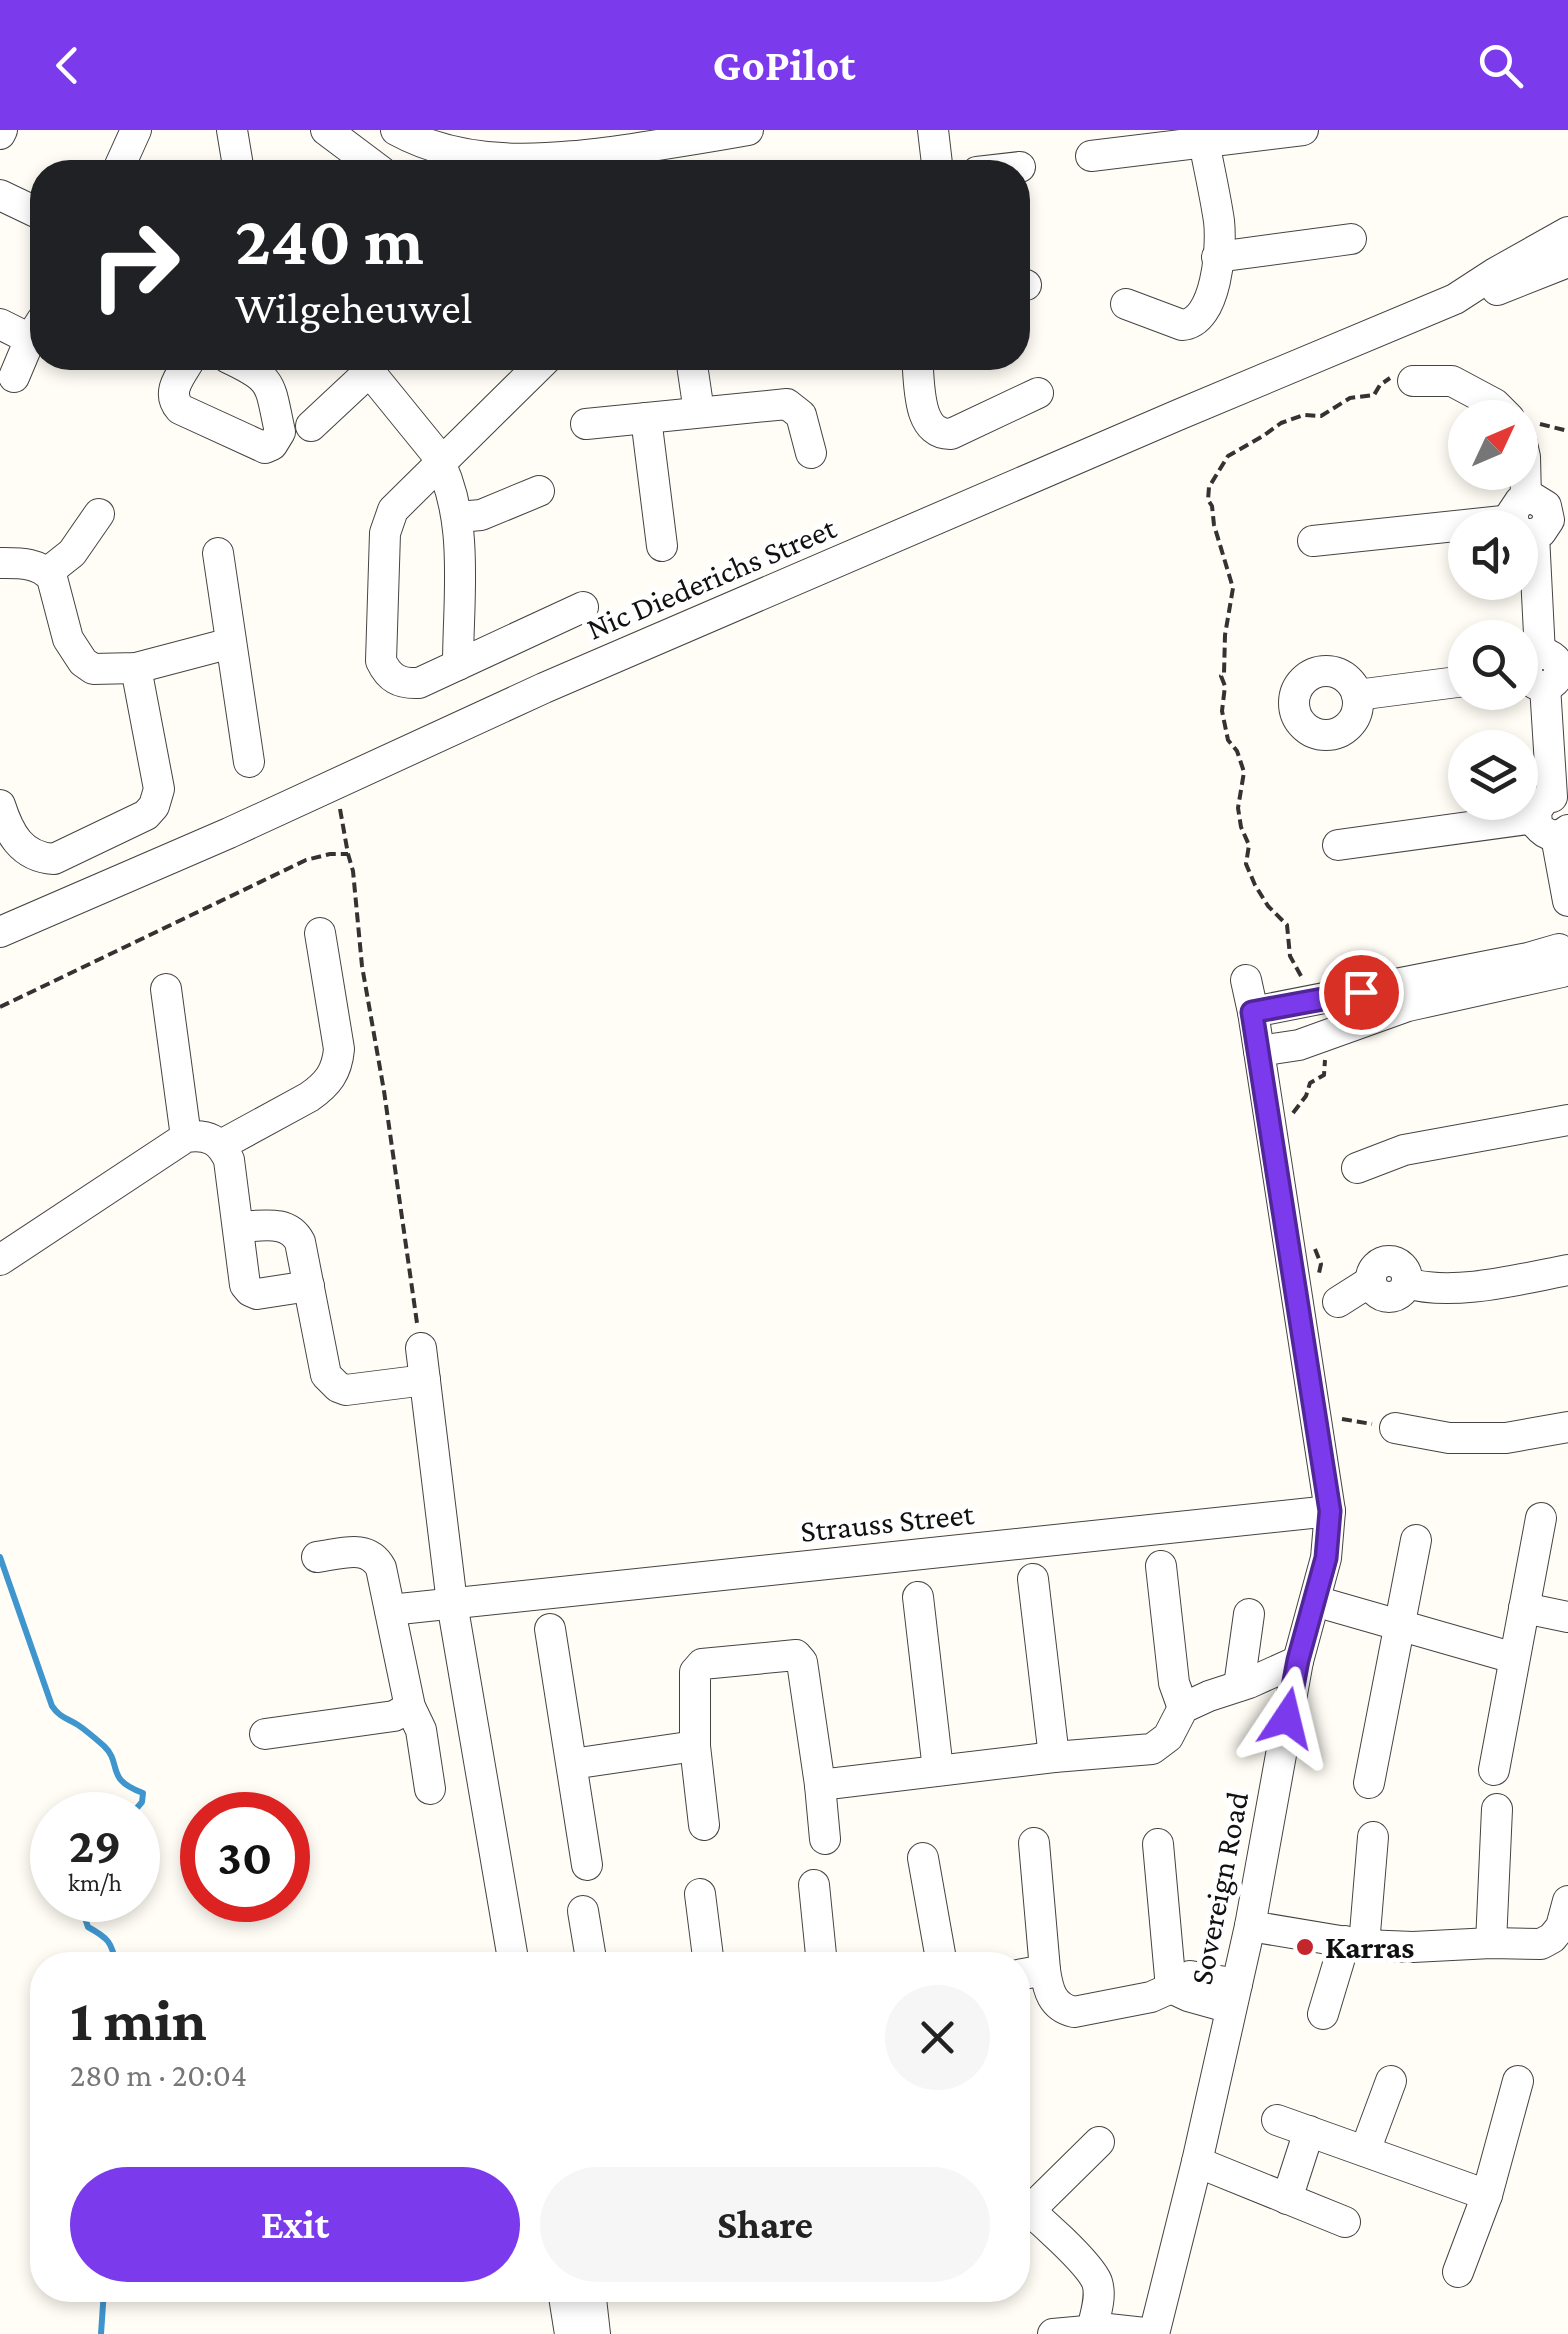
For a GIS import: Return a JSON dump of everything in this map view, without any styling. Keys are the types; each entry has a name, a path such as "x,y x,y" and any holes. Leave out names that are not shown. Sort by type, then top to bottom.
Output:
{"street":[{"path":"232,130 237,160"},
{"path":"326,130 366,160"},
{"path":"396,130 467,160"},
{"path":"544,160 658,159 701,134 748,130"},
{"path":"934,130 938,160"},
{"path":"1091,156 1161,136 1204,142 1303,130"},
{"path":"121,160 132,131"},
{"path":"1126,304 1182,325 1194,323 1210,300 1220,224 1204,142"},
{"path":"0,195 30,209"},
{"name":"Nic Diederichs Street","path":"1455,299 1568,232"},
{"path":"1217,257 1351,239"},
{"name":"Nic Diederichs Street","path":"0,932 229,834 544,688 1160,423 1455,299 1502,288 1568,262"},
{"path":"0,324 30,328"},
{"path":"14,377 30,342"},
{"path":"184,370 172,392 180,409 265,448 272,445 280,432 270,388 252,370"},
{"path":"310,426 367,370"},
{"path":"373,370 372,376 441,463 458,518 458,665"},
{"path":"536,370 393,510 384,533 381,661 395,680 419,684 583,607"},
{"path":"693,370 699,412"},
{"path":"918,370 923,408 938,434 951,434 1038,393"},
{"path":"1413,381 1452,381 1488,400"},
{"path":"586,424 787,404 801,415 811,453"},
{"path":"646,418 662,546"},
{"path":"458,518 481,515 539,491"},
{"path":"48,572 72,553 99,514"},
{"path":"1312,541 1448,527"},
{"path":"218,553 249,762"},
{"path":"0,564 30,565 48,572 68,639 83,662 93,669 136,668 230,643"},
{"path":"1538,600 1556,817 1568,902"},
{"path":"0,804 7,828 16,841 28,852 54,859 146,815 159,790 136,668"},
{"path":"1358,695 1448,683"},
{"path":"1338,845 1556,817"},
{"path":"221,1144 309,1096 332,1077 339,1048 320,933"},
{"path":"1252,1012 1528,958 1564,960"},
{"path":"1259,1052 1299,1045 1383,1013 1564,960"},
{"name":"Sovereign Road","path":"1154,2334 1250,1926 1298,1660 1326,1558 1330,1511 1246,980"},
{"path":"166,989 186,1138"},
{"path":"1357,1168 1404,1150 1568,1120"},
{"path":"0,1260 186,1138 207,1137 221,1144 229,1160 245,1285 257,1294 309,1286"},
{"path":"240,1227 280,1225 296,1234 326,1375 338,1388 425,1380"},
{"path":"1338,1302 1371,1282 1374,1268 1386,1261 1404,1269 1407,1283 1435,1289 1568,1270"},
{"path":"421,1348 452,1603 512,1952"},
{"path":"1395,1428 1450,1438 1506,1438 1568,1426"},
{"name":"Strauss Street","path":"390,1610 1330,1511"},
{"path":"1494,1770 1541,1518"},
{"path":"1369,1783 1416,1540"},
{"path":"317,1557 363,1552 371,1554 382,1568 430,1789"},
{"path":"1161,1566 1174,1683 1183,1708"},
{"path":"1033,1579 1054,1757"},
{"path":"918,1597 938,1770"},
{"path":"1316,1601 1514,1658"},
{"path":"1524,1608 1568,1617"},
{"path":"1244,1685 1249,1614"},
{"path":"550,1629 587,1866"},
{"path":"704,1825 695,1746 697,1668 702,1664 796,1655 802,1662 825,1839"},
{"path":"820,1785 1152,1749 1168,1737 1183,1708 1298,1660"},
{"path":"1244,1685 1287,1718"},
{"path":"266,1734 394,1716 410,1707"},
{"path":"572,1764 695,1746"},
{"path":"1491,1943 1497,1808"},
{"path":"1323,2014 1355,1943 1373,1837"},
{"path":"1034,1842 1031,1973 1047,1986 1053,2000 1063,2010 1074,2012 1152,1997 1171,1988"},
{"path":"1158,1844 1171,1988"},
{"path":"923,1858 940,1952"},
{"path":"814,1885 821,1952"},
{"path":"700,1894 707,1952"},
{"path":"1250,1926 1355,1943 1413,1947 1541,1944 1561,1926 1568,1902"},
{"path":"583,1911 590,1952"},
{"path":"1171,1988 1188,1996 1234,1996"},
{"path":"1365,2151 1391,2081"},
{"path":"1458,2272 1487,2195 1518,2082"},
{"path":"1277,2120 1487,2195"},
{"path":"1286,2200 1309,2131"},
{"path":"1030,2201 1099,2142"},
{"path":"1197,2162 1345,2222"},
{"path":"1030,2212 1097,2282 1099,2298 1092,2330"},
{"path":"565,2302 570,2334"},
{"path":"591,2302 595,2334"},
{"path":"1052,2334 1108,2328 1154,2334"}],"path":[{"path":"1320,1000 1290,956 1287,925 1268,906 1246,864 1249,845 1238,808 1244,772 1237,751 1228,740 1222,712 1224,635 1233,588 1214,525 1208,487 1228,456 1281,423 1304,415 1321,416 1350,398 1374,395 1392,376 1403,375 1413,381"},
{"path":"335,784 354,872 362,966 421,1348"},
{"path":"0,1007 306,860 348,854"},
{"path":"1288,1119 1306,1096 1310,1083 1324,1075 1328,1036"},
{"path":"1312,1243 1321,1264 1319,1276"},
{"path":"1335,1418 1395,1428"}],"waterway":[{"path":"0,1557 52,1706 104,1746 119,1777 141,1792"},
{"path":"86,1922 113,1952"},
{"path":"101,2334 103,2302"}],"place":[{"name":"Karras","path":"1305,1947"}],"route":[{"path":"1287,1718 1298,1660 1326,1558 1330,1511 1252,1012 1361,992"}]}
